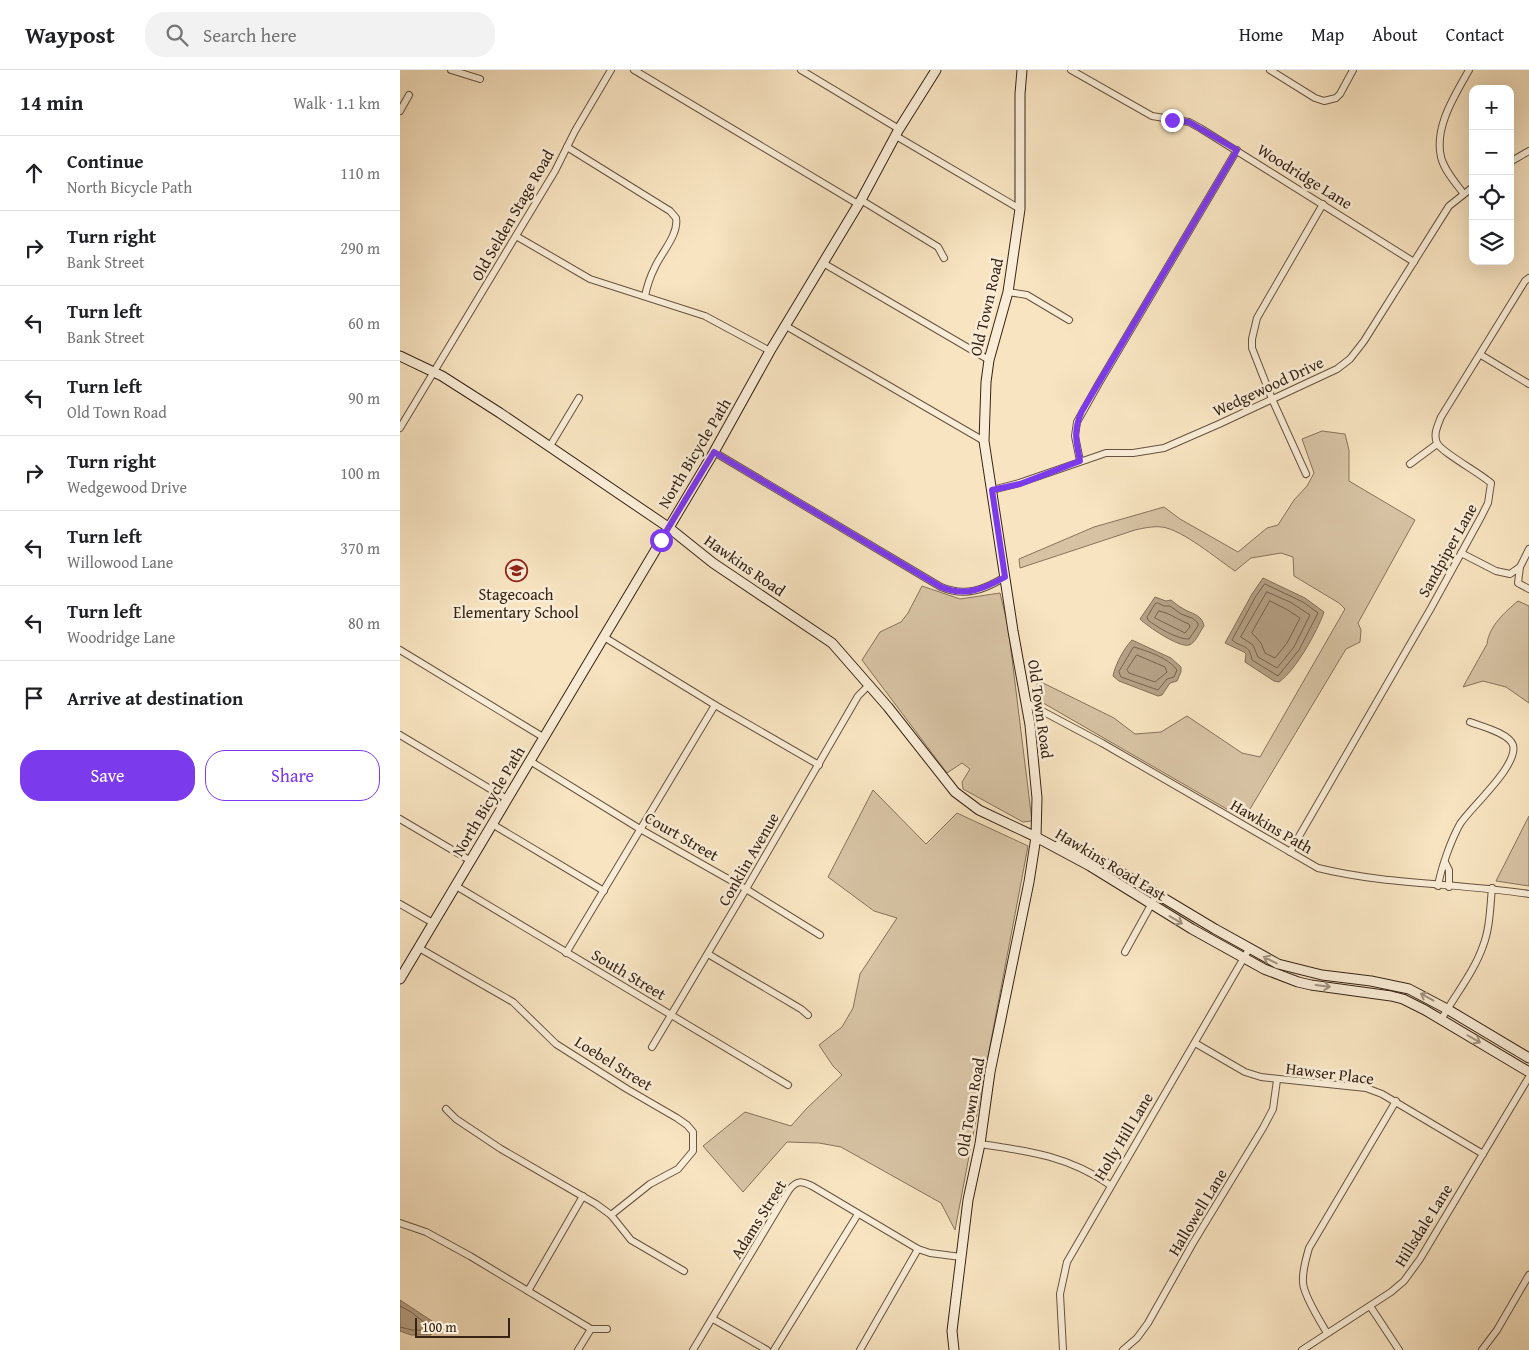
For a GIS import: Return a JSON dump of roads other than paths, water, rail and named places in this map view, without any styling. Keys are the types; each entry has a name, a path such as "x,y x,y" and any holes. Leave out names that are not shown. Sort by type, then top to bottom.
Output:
{"street":[{"path":"451,70 480,79"},
{"name":"Old Selden Stage Road","path":"400,428 556,171 574,132 611,70"},
{"path":"634,70 938,247 944,258"},
{"path":"801,70 1020,209"},
{"name":"North Bicycle Path","path":"400,979 714,452 770,351 859,202 897,132 936,70"},
{"name":"Old Town Road","path":"954,1350 952,1331 968,1200 980,1144 990,1072 1029,882 1036,837 1037,798 1027,702 984,441 986,382 989,360 1008,292 1020,209 1020,94 1022,70"},
{"name":"Woodridge Lane","path":"1071,70 1152,116 1189,122 1237,150 1414,262"},
{"path":"1270,70 1320,100 1330,101 1336,98 1343,89 1353,70"},
{"path":"1462,193 1448,172 1441,157 1440,134 1450,107 1469,70"},
{"path":"400,111 409,95"},
{"path":"568,147 670,211 676,218 676,230 654,268 648,281 645,296"},
{"path":"1080,461 1075,436 1080,416 1237,150"},
{"path":"1514,160 1529,151"},
{"name":"Wedgewood Drive","path":"992,490 1020,484 1106,453 1133,453 1164,448 1337,369 1350,359 1364,341 1449,206 1469,189"},
{"path":"1306,474 1272,399 1252,348 1257,318 1323,204"},
{"path":"516,236 590,279 705,316 770,351"},
{"path":"823,263 989,360"},
{"path":"1410,464 1437,444 1435,435 1441,417 1525,281 1529,278"},
{"path":"1008,292 1027,295 1069,320"},
{"path":"786,326 984,441"},
{"path":"1480,355 1529,384"},
{"name":"Hawkins Road","path":"400,356 435,372 550,446 596,480 668,528 714,563 832,643 869,685 955,792 979,810 1036,837"},
{"path":"550,446 579,398"},
{"name":"Sandpiper Lane","path":"1290,852 1488,503 1491,483 1437,444"},
{"path":"714,452 941,587 963,593 976,590 1005,577"},
{"path":"1529,549 1520,567 1518,583 1529,589"},
{"path":"1461,552 1496,571 1510,574 1520,567"},
{"path":"604,637 715,705 819,765"},
{"path":"400,650 543,737"},
{"name":"Conklin Avenue","path":"652,1047 672,1016 858,696 869,685"},
{"name":"Hawkins Path","path":"1027,702 1318,868 1345,875 1448,887 1492,888 1529,894"},
{"path":"566,953 715,705"},
{"path":"1438,886 1441,869 1446,862 1452,841 1461,824 1497,782 1512,756 1513,746 1506,737 1470,722"},
{"path":"400,735 507,799"},
{"name":"Court Street","path":"530,761 640,829 746,889 820,935"},
{"path":"400,819 471,861"},
{"path":"492,824 604,891"},
{"name":"Hawkins Road East","path":"1036,837 1095,857 1249,949 1278,964 1322,976 1371,981 1409,989 1448,1009 1529,1058"},
{"name":"Hawkins Road East","path":"1036,837 1090,866 1244,959 1298,982 1403,999 1529,1072"},
{"path":"1446,862 1449,870 1448,887"},
{"name":"South Street","path":"456,886 788,1085"},
{"path":"1442,1020 1477,961 1484,945 1492,888"},
{"path":"1125,952 1157,894"},
{"path":"400,904 433,923"},
{"name":"Loebel Street","path":"419,948 513,1002 556,1044 687,1125 692,1132 694,1151 678,1169 650,1184 611,1215"},
{"name":"Holly Hill Lane","path":"1063,1350 1060,1294 1066,1262 1249,949"},
{"path":"708,954 808,1015"},
{"name":"Hawser Place","path":"1195,1043 1245,1072 1261,1077 1366,1088 1382,1094 1483,1154"},
{"name":"Hillsdale Lane","path":"1302,1350 1370,1306 1404,1281 1420,1260 1529,1077"},
{"name":"Hallowell Lane","path":"1123,1350 1138,1338 1148,1323 1264,1128 1273,1109 1277,1080"},
{"path":"1327,1333 1304,1290 1304,1265 1310,1248 1396,1101"},
{"path":"446,1108 456,1119 501,1149 583,1196 611,1215 631,1240 684,1271"},
{"path":"980,1144 1060,1159 1096,1176 1110,1185"},
{"name":"Adams Street","path":"693,1350 793,1184 803,1182 918,1249 930,1253 961,1257"},
{"path":"528,1290 583,1196"},
{"path":"774,1350 858,1214"},
{"path":"400,1223 426,1232 470,1256 591,1329 607,1329"},
{"path":"860,1350 918,1249"},
{"path":"1482,1350 1497,1330 1529,1275"},
{"path":"1370,1306 1399,1350"},
{"path":"713,1319 767,1350"},
{"path":"578,1350 591,1329"}],"water":[{"path":"1263,578 1305,598 1324,612 1305,650 1292,669 1279,682 1274,681 1245,662 1246,654 1244,652 1225,643"},
{"path":"1155,597 1166,601 1171,600 1201,619 1204,626 1191,644 1184,645 1171,640 1140,619"},
{"path":"1132,640 1171,658 1181,667 1177,681 1170,683 1162,695 1158,696 1119,681 1113,676 1120,657"},
{"path":"400,1300 435,1323 431,1335 411,1335 400,1331"}],"place":[{"name":"Stagecoach Elementary School","path":"516,570"}]}
